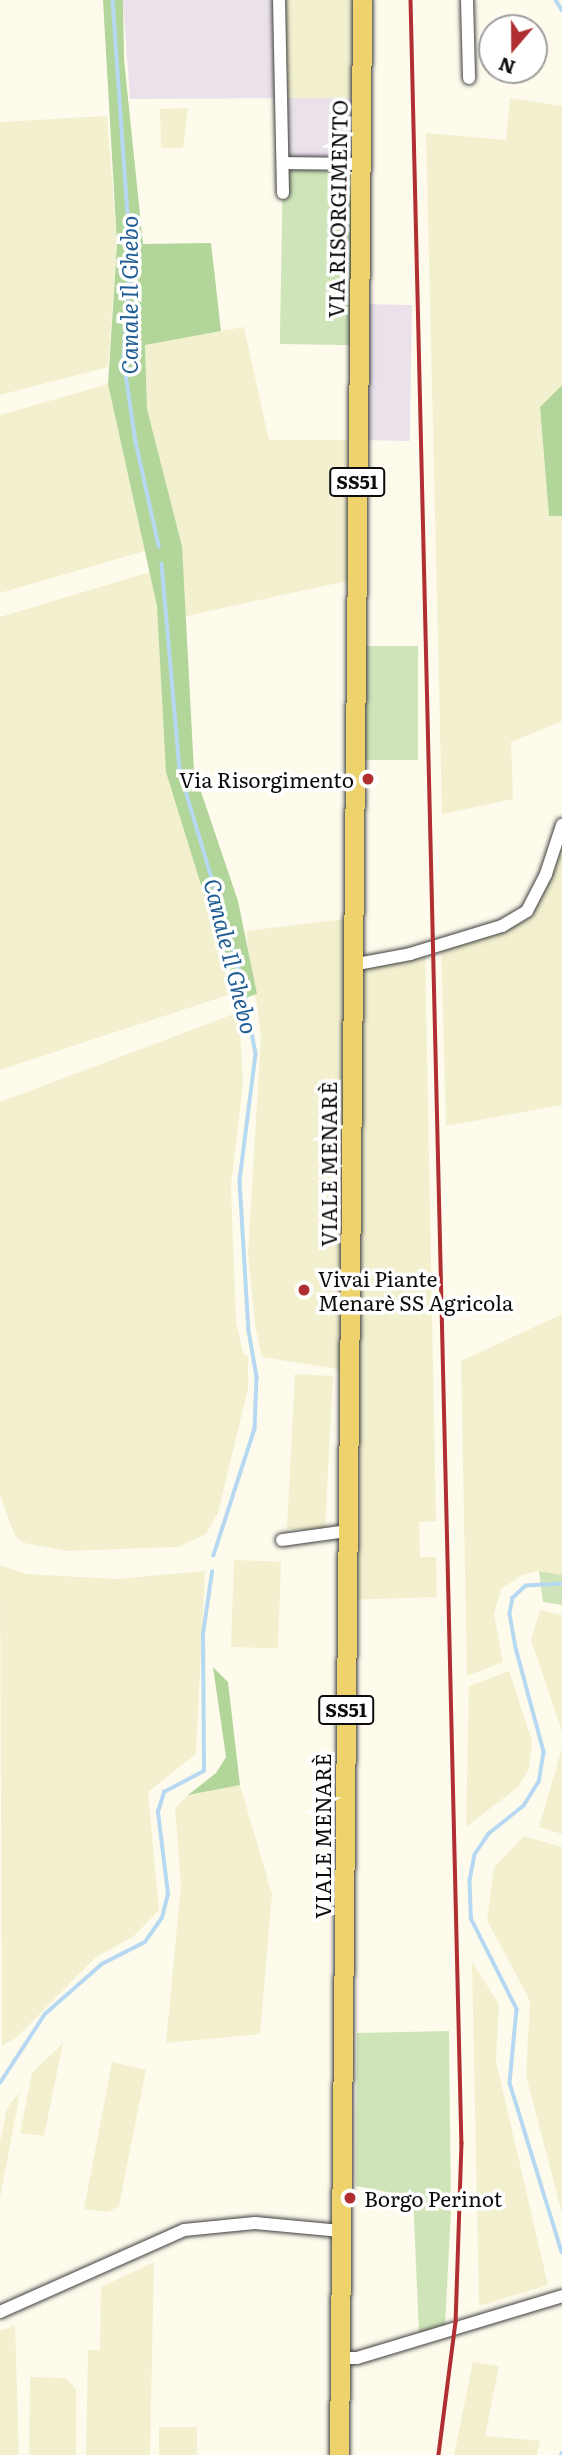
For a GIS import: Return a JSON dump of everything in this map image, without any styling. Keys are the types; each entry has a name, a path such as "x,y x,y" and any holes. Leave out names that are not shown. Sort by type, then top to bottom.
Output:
{"main road":[{"name":"VIA RISORGIMENTO","path":"352,965 362,0"},
{"name":"VIALE MENARÈ","path":"340,2455 352,965"}],"street":[{"path":"279,0 283,193"},
{"path":"467,0 469,78"},
{"path":"284,163 360,164"},
{"path":"352,965 410,954 502,926 527,911 546,874 562,825"},
{"path":"282,1540 347,1531"},
{"path":"0,2312 184,2230 255,2223 341,2231"},
{"path":"340,2358 381,2351 562,2296"}],"shaded area":[{"path":"123,0 279,0 361,95 360,164 283,163 281,98 130,99"},
{"path":"279,0 362,0 362,98 279,98"},
{"path":"510,98 562,106 562,385 540,407 549,515 562,516 562,721 511,742 513,799 442,814 426,133 506,140"},
{"path":"188,108 183,148 161,148 160,109"},
{"path":"107,116 117,244 108,367 0,395 0,122"},
{"path":"359,304 412,305 410,441 357,440"},
{"path":"244,327 269,440 357,440 356,579 182,617 182,546 147,409 145,344"},
{"path":"108,384 145,551 0,593 0,415"},
{"path":"153,571 240,991 0,1070 0,617"},
{"path":"554,850 562,850 562,1105 446,1126 441,943 527,911"},
{"path":"353,918 353,965 425,949 436,1521 419,1522 420,1557 436,1557 437,1597 347,1600 349,1371 262,1357 255,1325 248,1253 261,1035 246,931"},
{"path":"239,1012 243,1083 231,1186 236,1321 243,1353 248,1356 248,1389 218,1513 206,1534 178,1547 67,1551 24,1543 15,1536 0,1495 0,1102"},
{"path":"562,1314 562,1576 539,1571 522,1575 501,1589 494,1614 503,1662 467,1676 461,1361"},
{"path":"295,1374 333,1376 325,1531 287,1529"},
{"path":"234,1560 281,1562 278,1649 231,1647"},
{"path":"0,1565 26,1574 117,1579 205,1571 196,1754 148,1792 159,1910 134,1936 95,1958 16,2038 2,2046"},
{"path":"540,1610 562,1615 562,1732 531,1640"},
{"path":"509,1671 532,1741 529,1769 518,1787 466,1827 469,1686"},
{"path":"562,1748 562,1834 539,1827"},
{"path":"240,1785 272,1894 260,2034 166,2043 181,1885 175,1808 188,1795"},
{"path":"524,1836 562,1847 562,2214 526,2075 530,2001 487,1920 494,1867"},
{"path":"472,1962 499,2004 496,2061 548,2285 479,2306"},
{"path":"63,2043 44,2136 20,2133 32,2073"},
{"path":"112,2062 146,2070 119,2206 108,2212 84,2209"},
{"path":"20,2092 0,2198 0,2143 7,2108"},
{"path":"154,2262 150,2455 86,2455 88,2350 100,2350 101,2287"},
{"path":"15,2325 19,2455 0,2455 0,2331"},
{"path":"473,2362 499,2366 485,2436 540,2441 537,2455 454,2455"},
{"path":"30,2377 66,2378 76,2389 76,2455 29,2455"},
{"path":"159,2427 197,2427 197,2455 159,2455"}],"green space":[{"path":"103,0 123,0 124,59 143,244 211,243 221,331 145,345 147,409 182,546 194,771 238,901 257,994 237,1001 166,772 157,606 108,384 117,244"},
{"path":"283,163 360,164 357,345 280,344"},
{"path":"562,385 562,516 549,516 540,407"},
{"path":"355,646 418,646 418,760 355,760"},
{"path":"539,1571 562,1575 562,1605 543,1602"},
{"path":"213,1667 228,1682 240,1785 188,1795 216,1773 226,1757"},
{"path":"449,2031 451,2210 445,2327 419,2334 413,2197 356,2186 357,2033"}],"waterway":[{"name":"Canale Il Ghebo","path":"113,0 131,259 124,360 136,442 159,546"},
{"path":"556,0 562,10"},
{"name":"Canale Il Ghebo","path":"162,564 180,771 242,979 256,1054 240,1181 249,1331 257,1377 255,1429 214,1555"},
{"name":"Canale Il Ghebo","path":"0,2083 45,2014 102,1964 145,1942 162,1918 168,1894 158,1812 164,1792 204,1771 203,1634 212,1572"},
{"path":"562,1584 526,1586 513,1598 510,1614 516,1648 544,1752 539,1782 524,1806 489,1834 475,1855 470,1880 471,1918 517,2009 510,2083 562,2252"}],"railway":[{"path":"411,0 462,2143 456,2322 439,2455"}],"place":[{"name":"Via Risorgimento","path":"368,779"},
{"name":"Vivai Piante Menarè SS Agricola","path":"304,1290"},
{"name":"Borgo Perinot","path":"350,2198"}]}
